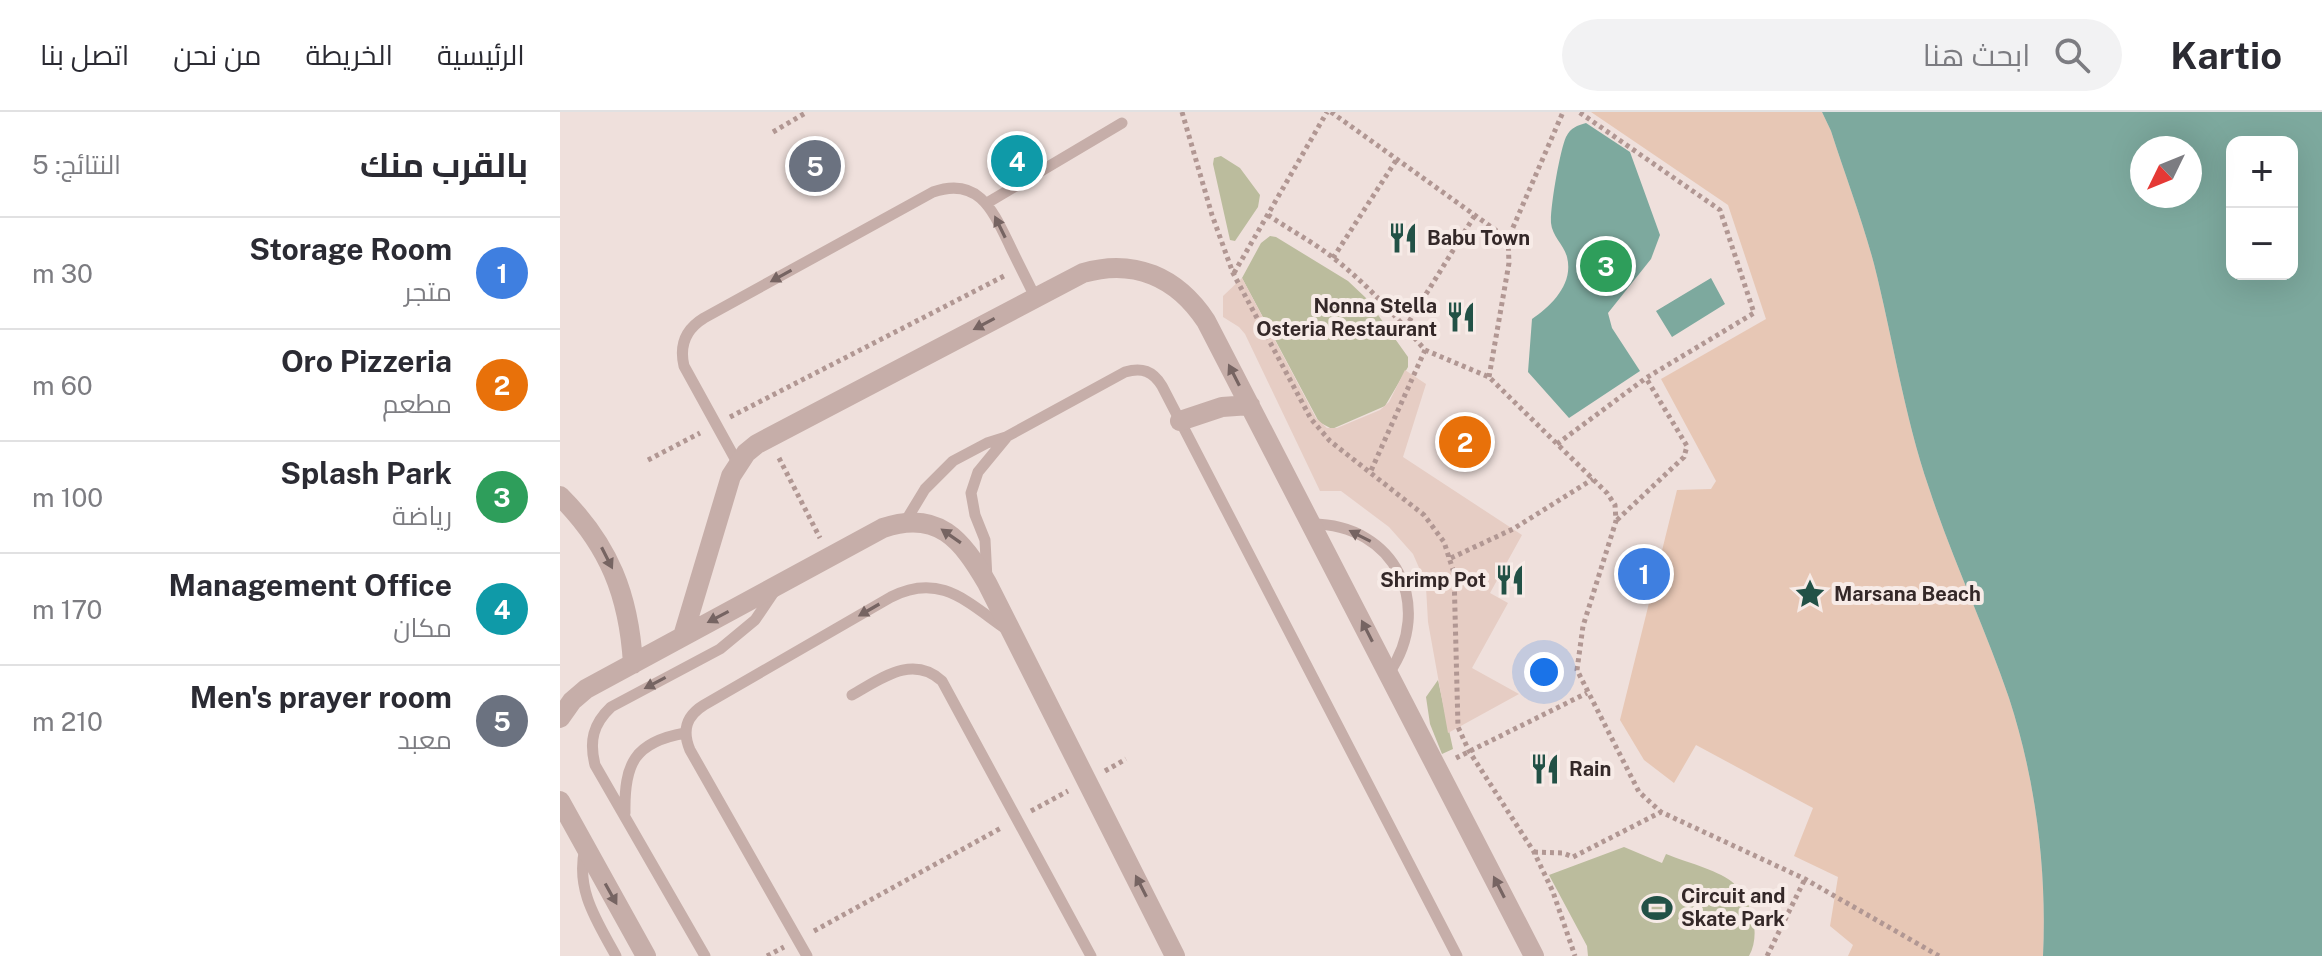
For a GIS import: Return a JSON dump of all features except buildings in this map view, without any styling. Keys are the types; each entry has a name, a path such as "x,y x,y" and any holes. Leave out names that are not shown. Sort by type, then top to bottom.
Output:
{"street":[{"path":"683,636 731,476 746,453 769,437 1083,273 1101,268 1136,269 1161,278 1184,292 1196,306 1534,956"},
{"path":"1180,421 1222,407 1250,405"},
{"path":"560,496 584,520 611,564 627,613 633,664"},
{"path":"560,718 572,701 586,689 883,528 905,522 932,525 966,547 987,583 1176,952"},
{"path":"560,801 646,956"}],"lane":[{"path":"987,203 1122,123"},
{"path":"738,464 684,366 681,355 687,332 695,324 933,192 952,188 980,196 987,203 1035,297"},
{"path":"905,522 925,489 953,461 1006,437 1133,370 1142,370 1157,378 1457,956"},
{"path":"987,583 985,540 975,515 971,493 978,472 1006,437"},
{"path":"1312,524 1340,527 1358,533 1374,543 1398,572 1406,589 1409,626 1405,645 1389,673"},
{"path":"705,956 595,765 592,752 595,727 611,707 739,636 755,620 779,584"},
{"path":"807,956 690,750 685,733 687,724 696,710 902,591 927,586 952,592 1012,633"},
{"path":"852,695 903,668 914,667 934,674 948,690 1091,956"},
{"path":"625,817 625,779 634,758 651,744 685,733"},
{"path":"586,848 581,873 586,899 616,956"}],"path":[{"path":"773,132 807,112"},
{"path":"1233,273 1329,112 1508,239"},
{"path":"1489,377 1509,263 1508,239 1563,112"},
{"path":"1557,444 1646,378 1754,313 1720,210 1579,112"},
{"path":"1333,258 1397,159"},
{"path":"1268,215 1333,258 1383,302 1425,350 1489,377 1607,493 1615,505 1616,521 1583,626 1577,670 1639,792 1661,812 1805,879 1939,956"},
{"path":"1405,328 1475,215"},
{"path":"648,460 1020,267"},
{"path":"1370,473 1425,350"},
{"path":"1616,521 1687,452 1687,446 1646,378"},
{"path":"753,405 829,557"},
{"path":"1451,558 1513,529 1593,479"},
{"path":"1437,767 1587,692"},
{"path":"767,956 1126,759"},
{"path":"1534,852 1563,853 1573,857 1661,812"},
{"path":"1767,956 1805,879"}],"green space":[{"path":"1221,156 1240,168 1260,195 1258,207 1235,241 1230,240 1213,164 1214,158"},
{"path":"1270,236 1348,281 1366,298 1408,357 1408,367 1385,406 1332,429 1319,422 1242,278 1261,243"},
{"path":"1438,680 1453,749 1442,754 1430,724 1426,697"},
{"name":"Circuit and Skate Park","path":"1624,847 1662,863 1666,854 1709,869 1731,881 1744,897 1752,916 1754,937 1749,956 1588,956 1587,946 1549,875"}],"sand":[{"name":"Marsana Beach","path":"1591,112 1822,112 1869,247 1920,460 1948,541 2000,672 2018,729 2038,826 2043,891 2043,956 1848,956 1853,945 1830,926 1838,877 1794,856 1813,808 1696,745 1674,783 1644,760 1620,720 1677,490 1711,489 1716,481 1661,379 1766,319 1728,205"}],"shaded area":[{"path":"1242,278 1316,418 1327,428 1337,428 1380,410 1389,402 1405,370 1426,384 1403,457 1522,535 1490,593 1508,603 1472,668 1519,694 1448,733 1428,622 1426,587 1413,554 1389,527 1341,491 1320,491 1245,334 1223,317 1223,296"}],"water":[{"path":"1822,112 2322,112 2322,956 2043,956 2041,858 2026,761 2000,672 1948,541 1920,460 1874,264"},
{"path":"1586,123 1630,152 1660,235 1651,259 1608,313 1612,328 1640,371 1569,418 1528,372 1532,319 1553,301 1567,276 1567,257 1551,223 1561,154 1570,131"},
{"path":"1711,278 1725,304 1672,337 1656,311"}],"place":[{"name":"Management Office","path":"1017,161"},
{"name":"Men's prayer room","path":"815,166"},
{"name":"Babu Town","path":"1403,238"},
{"name":"Splash Park","path":"1606,266"},
{"name":"Nonna Stella Osteria Restaurant","path":"1461,317"},
{"name":"Oro Pizzeria","path":"1465,442"},
{"name":"Storage Room","path":"1644,574"},
{"name":"Shrimp Pot","path":"1510,580"},
{"name":"Marsana Beach","path":"1810,594"},
{"name":"Rain","path":"1545,769"},
{"name":"Circuit and Skate Park","path":"1657,908"}]}
